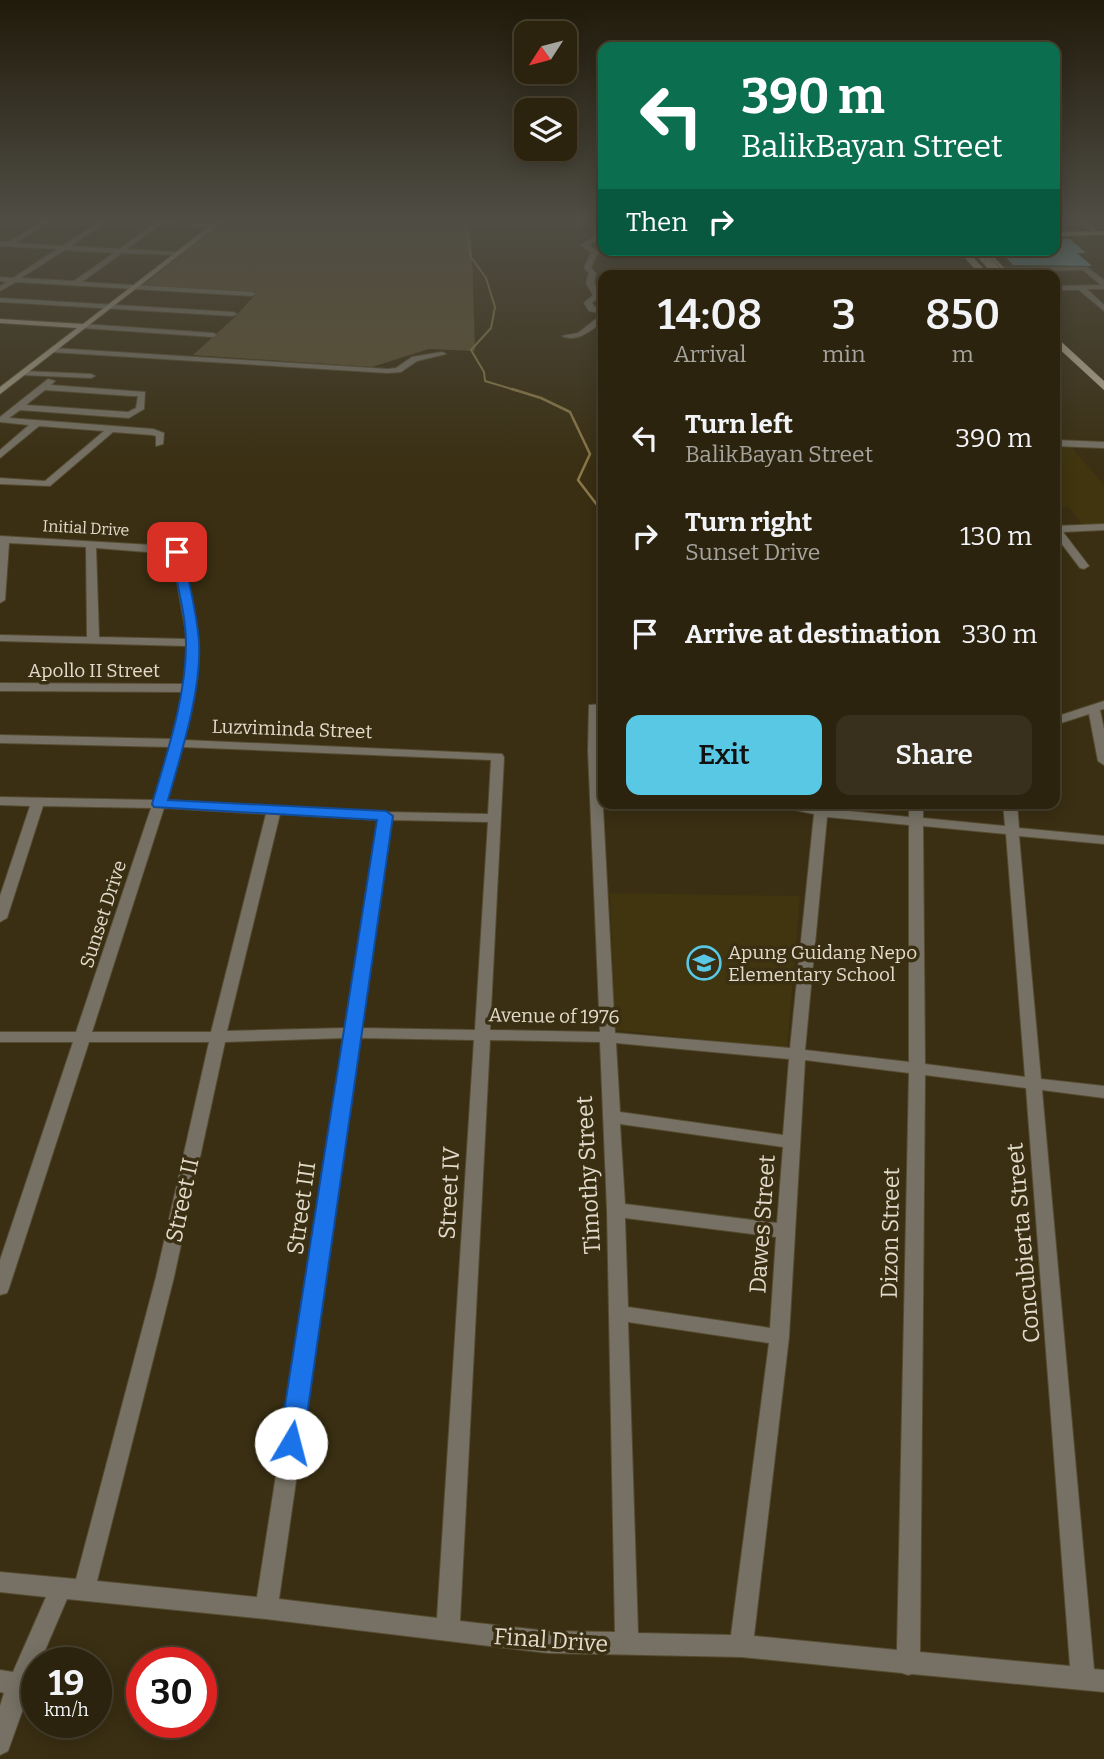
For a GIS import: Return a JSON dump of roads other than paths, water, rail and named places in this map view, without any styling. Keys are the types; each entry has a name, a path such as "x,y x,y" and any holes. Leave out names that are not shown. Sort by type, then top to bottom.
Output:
{"main road":[{"path":"1060,342 1099,376 1104,387"}],"street":[{"path":"76,304 233,314"},
{"path":"0,391 113,304"},
{"path":"566,337 580,335 598,319"},
{"path":"0,321 213,335"},
{"path":"53,350 388,371 398,370 415,359 442,354"},
{"path":"24,373 91,376"},
{"path":"0,420 47,384 142,394 140,409 129,415 18,407"},
{"path":"0,420 158,433 162,437 159,444"},
{"path":"0,455 37,423"},
{"path":"0,481 47,484 111,429"},
{"path":"1060,443 1104,445"},
{"path":"1060,529 1104,527"},
{"path":"1060,534 1084,566"},
{"path":"0,600 2,540"},
{"name":"Initial Drive","path":"2,540 169,549"},
{"path":"91,544 93,639"},
{"name":"Sunset Drive","path":"0,1288 84,1037 177,743 188,688 193,643 177,552 169,549"},
{"path":"0,638 193,643"},
{"name":"Apollo II Street","path":"0,688 188,688"},
{"path":"1060,719 1099,707 1104,761"},
{"name":"Timothy Street","path":"598,708 593,708 598,749"},
{"name":"Luzviminda Street","path":"0,739 177,743 498,757"},
{"name":"Street IV","path":"448,1631 498,757"},
{"path":"0,801 159,804 386,816 494,818"},
{"path":"0,919 38,802"},
{"name":"Timothy Street","path":"601,809 606,1037 616,1210 627,1645"},
{"name":"Dawes Street","path":"741,1646 779,1337 797,1054 822,809"},
{"path":"846,809 916,812 1014,832 1104,840"},
{"name":"Concubierta Street","path":"1011,809 1094,1680"},
{"name":"Street II","path":"84,1589 165,1277 218,1037 274,810"},
{"name":"Dizon Street","path":"908,1664 917,1069 916,812"},
{"name":"Street III","path":"266,1608 386,816"},
{"name":"Avenue of 1976","path":"0,1037 218,1037 352,1033 606,1037 797,1054 1104,1092"},
{"path":"610,1117 792,1142"},
{"path":"616,1210 787,1231"},
{"path":"618,1313 779,1337"},
{"name":"Final Drive","path":"0,1582 60,1590 84,1589 266,1608 548,1642 741,1646 1094,1680"},
{"path":"0,1742 9,1683 60,1590"}],"waterway":[{"path":"494,304 491,328 471,350 484,372 485,381 518,391"},
{"path":"512,389 541,398 570,412 590,454 578,480 598,506"}],"place":[{"name":"Apung Guidang Nepo Elementary School","path":"704,963"}]}
